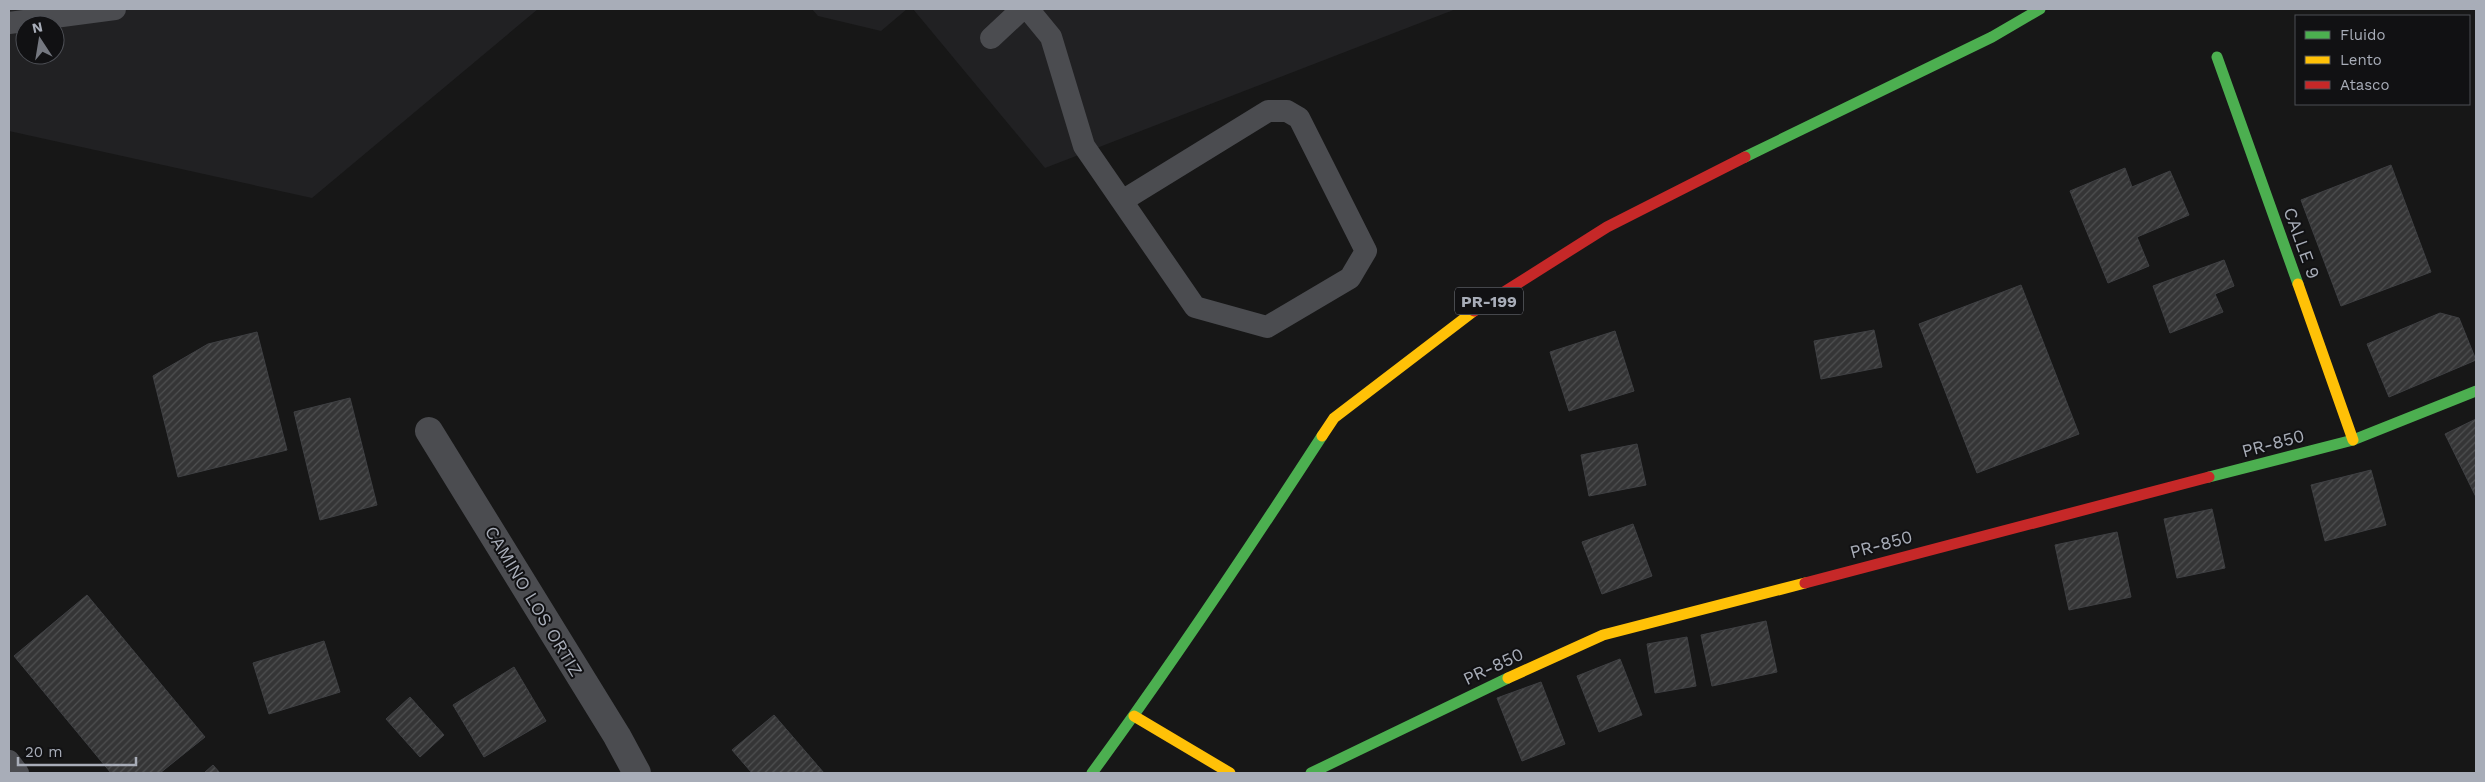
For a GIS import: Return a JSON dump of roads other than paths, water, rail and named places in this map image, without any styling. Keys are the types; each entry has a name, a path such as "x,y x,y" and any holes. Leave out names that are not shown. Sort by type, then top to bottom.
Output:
{"street":[{"name":"PR-199","path":"1092,773 1134,716 1247,551 1334,418 1485,303 1607,227 1992,37 2040,9"},
{"name":"CALLE 9","path":"2217,57 2354,440"},
{"name":"PR-850","path":"1311,773 1469,696 1604,635 2354,440 2476,391"},
{"name":"CAMINO LOS ORTIZ","path":"429,431 617,736 637,773"},
{"path":"1134,716 1230,773"}],"lane":[{"path":"9,24 114,9"},
{"path":"991,38 1022,9"},
{"path":"1028,9 1051,37 1084,146 1195,307 1267,327 1350,278 1366,251 1299,118 1287,111 1268,111 1122,201"},
{"path":"9,761 18,773"}]}
